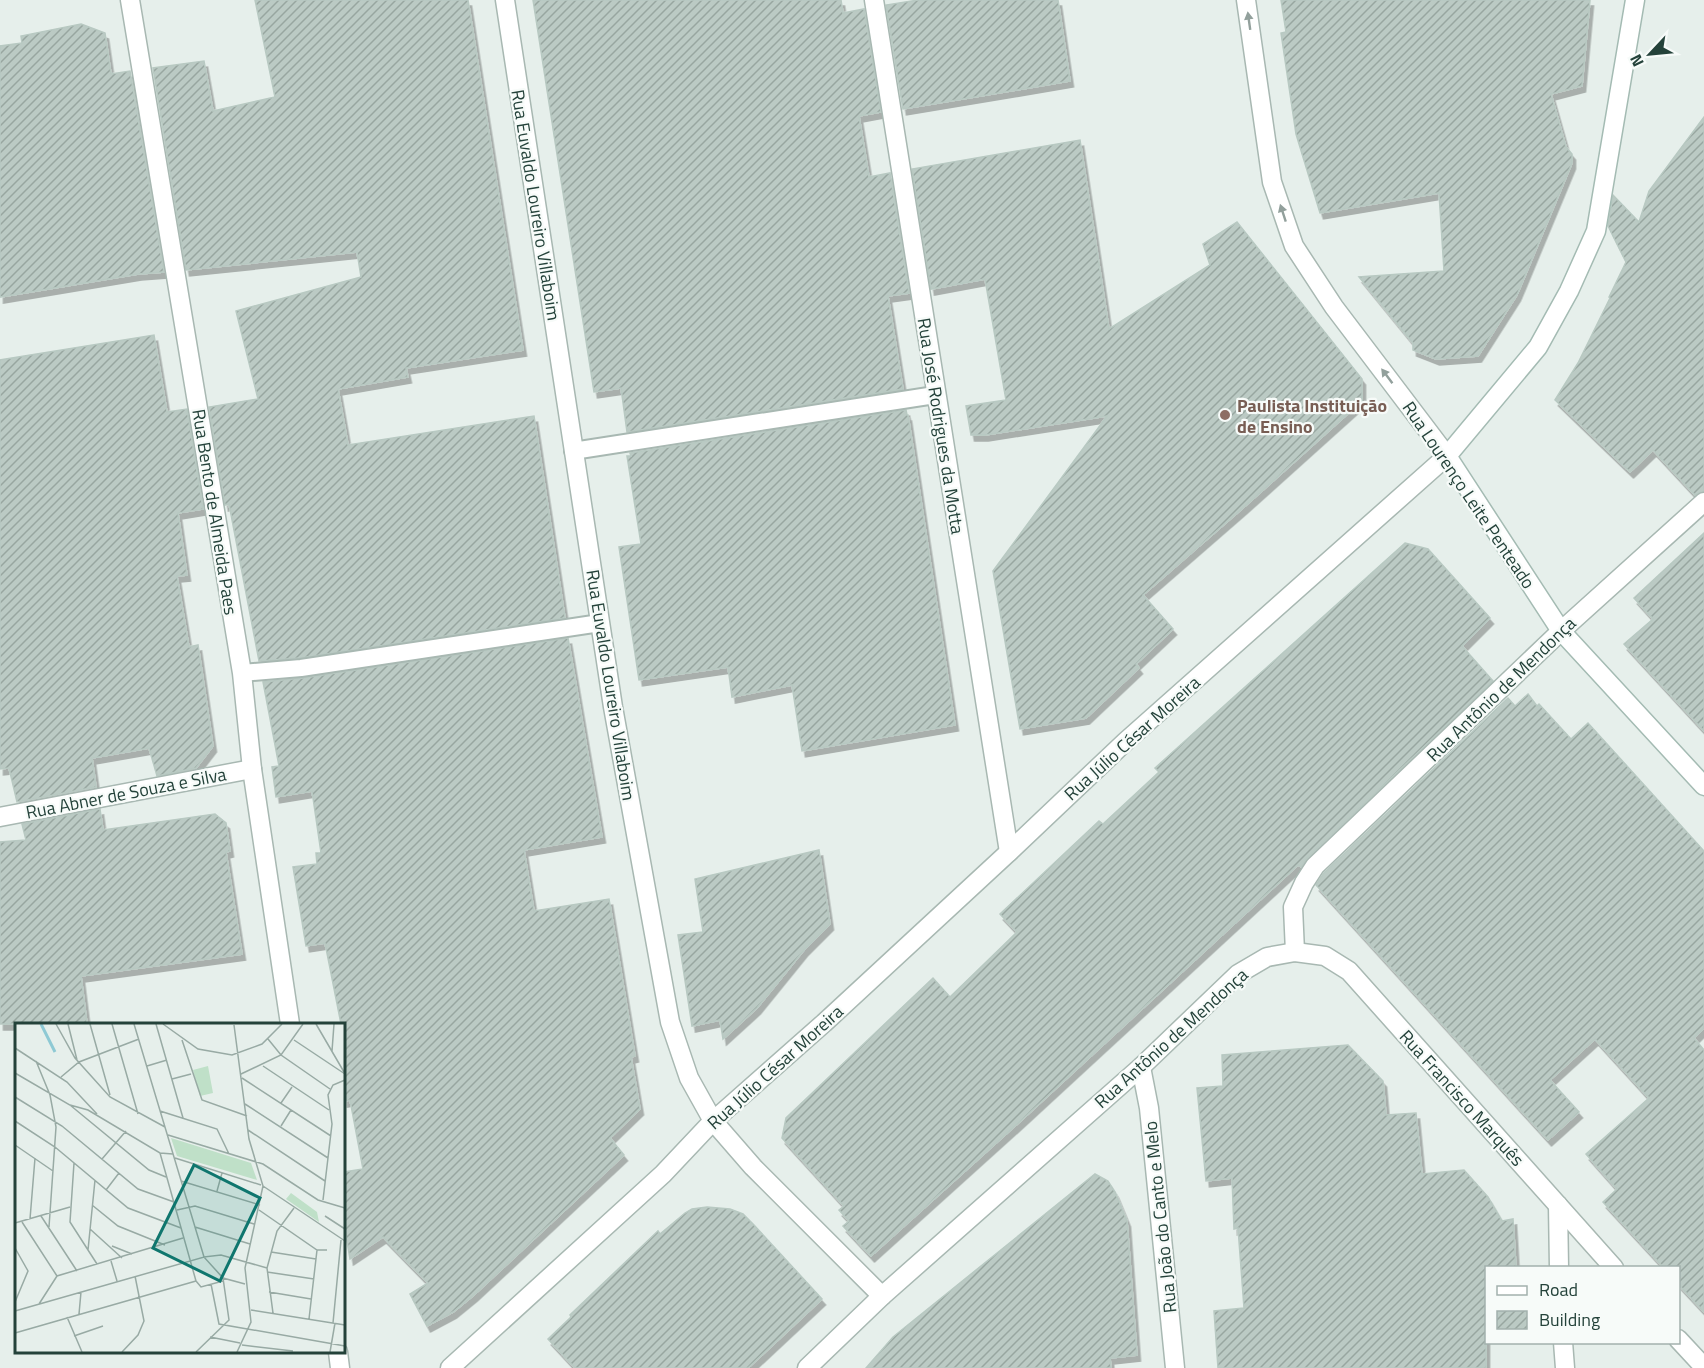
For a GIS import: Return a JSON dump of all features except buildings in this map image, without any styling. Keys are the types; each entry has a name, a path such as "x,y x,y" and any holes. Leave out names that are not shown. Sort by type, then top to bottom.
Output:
{"street":[{"name":"Rua Bento de Almeida Paes","path":"130,0 242,673 252,769 290,1023"},
{"name":"Rua Euvaldo Loureiro Villaboim","path":"505,0 613,707 670,1022 689,1078 713,1121 753,1167 882,1296"},
{"name":"Rua José Rodrigues da Motta","path":"874,0 1009,852"},
{"name":"Rua Lourenço Leite Penteado","path":"1246,0 1272,182 1294,246 1334,308 1448,456 1561,631 1704,786"},
{"name":"Rua Júlio César Moreira","path":"450,1368 663,1174 713,1121 824,1023 1125,742 1448,456 1538,347 1569,291 1596,231 1635,0"},
{"name":"Rua Antônio de Mendonça","path":"807,1368 882,1296 1141,1067 1238,974 1267,957 1295,952 1293,906 1315,866 1561,631 1704,502"},
{"name":"Rua Abner de Souza e Silva","path":"0,817 252,769"},
{"name":"Rua Francisco Marquês","path":"1295,952 1325,956 1349,971 1612,1266"},
{"name":"Rua João do Canto e Melo","path":"1141,1067 1149,1108 1175,1368"},
{"path":"1558,1205 1559,1266"},
{"path":"1680,1341 1704,1367"},
{"path":"1563,1344 1565,1368"},
{"path":"338,1353 340,1368"}],"lane":[{"path":"573,451 935,395"},
{"path":"242,673 301,668 600,623"}],"place":[{"name":"Paulista Instituição de Ensino","path":"1225,415"}]}
